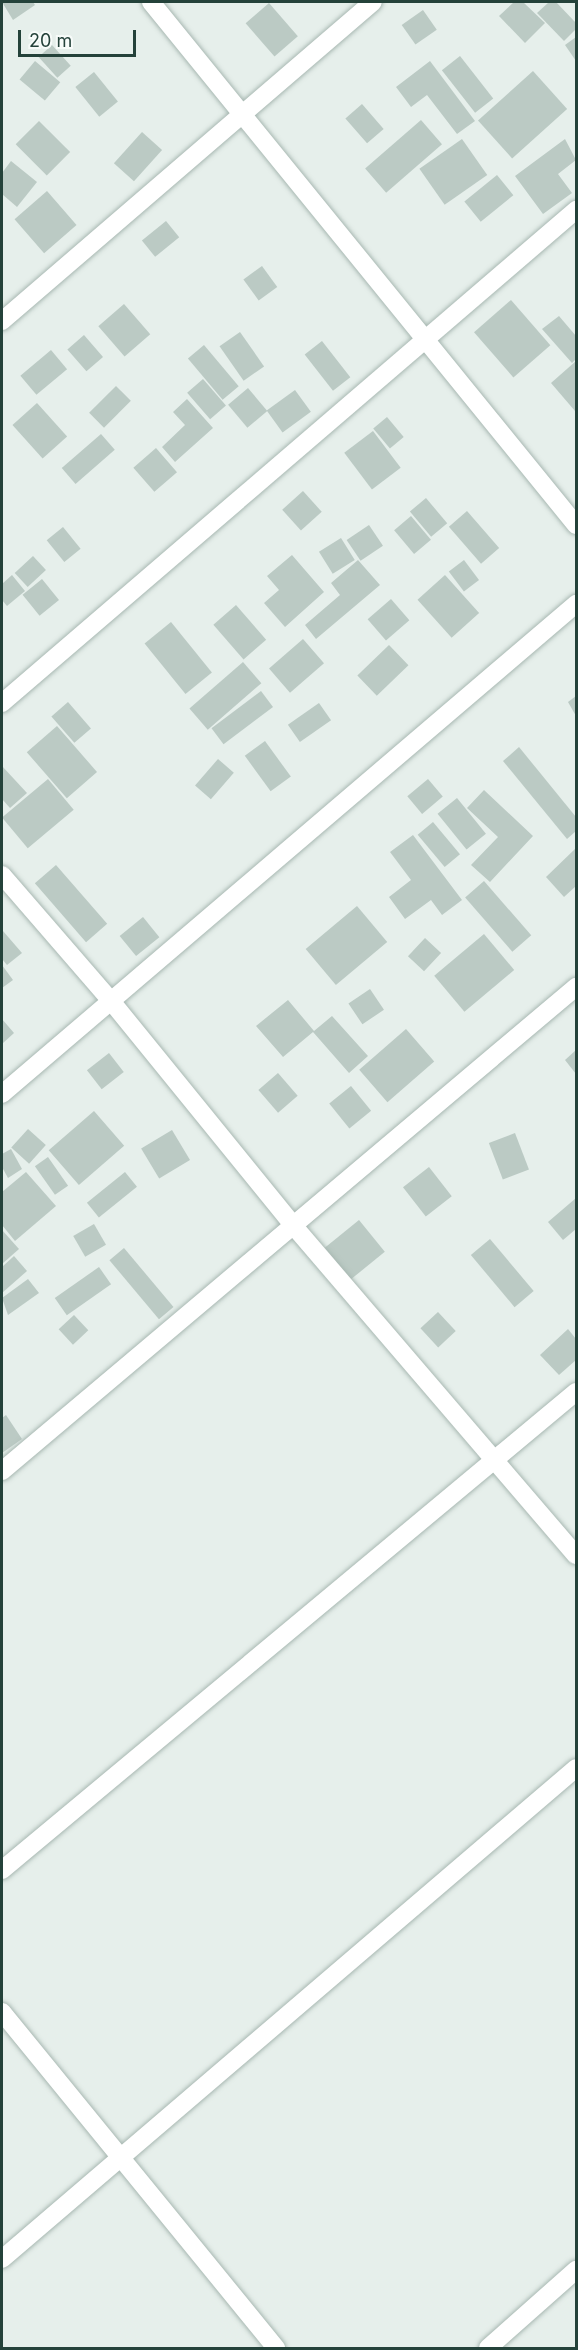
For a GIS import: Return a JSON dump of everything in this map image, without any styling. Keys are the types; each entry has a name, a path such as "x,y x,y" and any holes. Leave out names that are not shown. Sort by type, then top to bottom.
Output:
{"street":[{"path":"152,2 245,113 423,340 576,525"},
{"path":"2,321 373,2"},
{"path":"2,703 576,210"},
{"path":"2,1094 576,604"},
{"path":"2,875 111,1001 292,1224 576,1556"},
{"path":"2,1472 292,1224 576,987"},
{"path":"2,1870 495,1462 576,1392"},
{"path":"2,2259 576,1768"},
{"path":"2,2013 118,2159 276,2349"},
{"path":"488,2349 576,2270"}],"building":[{"path":"2,2 33,2 35,5 13,20"},
{"path":"514,2 523,2 545,23 525,43 499,16"},
{"path":"549,2 556,2 576,23 576,29 564,41 537,13"},
{"path":"269,3 298,36 274,57 246,23"},
{"path":"423,10 437,30 415,45 402,25"},
{"path":"576,37 576,61 565,45"},
{"path":"52,45 71,66 57,78 39,57"},
{"path":"460,56 493,99 475,113 442,70"},
{"path":"35,61 60,82 45,101 20,79"},
{"path":"430,61 475,121 457,134 427,95 411,107 396,87"},
{"path":"533,71 567,109 512,158 478,121"},
{"path":"94,72 118,102 99,117 75,87"},
{"path":"362,104 384,129 367,143 345,118"},
{"path":"421,120 442,144 386,193 365,169"},
{"path":"39,121 70,152 47,175 16,144"},
{"path":"142,132 162,150 134,181 114,163"},
{"path":"462,139 487,175 445,205 419,169"},
{"path":"565,139 576,160 558,174 572,193 543,214 515,176"},
{"path":"11,161 37,182 17,207 2,194 2,173"},
{"path":"497,175 513,195 481,222 464,201"},
{"path":"47,191 77,225 44,253 15,219"},
{"path":"166,221 179,237 155,257 142,241"},
{"path":"262,266 277,287 259,301 243,280"},
{"path":"511,300 550,345 513,377 474,332"},
{"path":"124,304 150,334 125,356 98,326"},
{"path":"559,316 576,336 576,359 572,363 542,329"},
{"path":"240,332 264,366 244,381 220,346"},
{"path":"84,335 103,357 86,371 67,349"},
{"path":"322,341 350,377 333,391 305,355"},
{"path":"204,345 239,386 223,400 188,358"},
{"path":"51,350 67,369 36,395 20,376"},
{"path":"576,361 576,409 575,411 551,383"},
{"path":"203,379 226,405 210,419 187,393"},
{"path":"116,386 131,401 104,428 89,413"},
{"path":"248,388 267,411 247,428 228,405"},
{"path":"295,390 311,412 283,432 267,411"},
{"path":"187,399 213,428 175,462 162,447 185,425 173,412"},
{"path":"37,403 67,436 43,459 12,425"},
{"path":"387,417 404,437 390,448 373,429"},
{"path":"373,431 401,468 372,489 344,453"},
{"path":"101,434 115,450 76,484 62,468"},
{"path":"156,448 177,472 154,492 133,468"},
{"path":"303,491 322,512 301,531 282,510"},
{"path":"426,498 447,523 431,537 410,511"},
{"path":"467,511 499,548 481,564 449,527"},
{"path":"411,516 431,540 414,554 394,530"},
{"path":"369,525 383,546 361,561 347,540"},
{"path":"63,527 81,549 64,562 47,540"},
{"path":"341,538 355,560 333,574 319,552"},
{"path":"292,555 324,592 285,627 264,603 279,590 267,576"},
{"path":"33,556 46,570 28,587 15,573"},
{"path":"358,560 380,585 316,639 305,625 340,595 331,583"},
{"path":"464,560 479,580 464,591 449,571"},
{"path":"12,575 25,591 7,606 2,600 2,584"},
{"path":"445,575 479,613 452,638 418,600"},
{"path":"42,579 59,600 40,616 23,595"},
{"path":"391,599 409,620 386,640 368,619"},
{"path":"236,605 266,640 244,659 213,625"},
{"path":"171,622 212,673 185,694 145,643"},
{"path":"303,639 324,663 290,693 269,669"},
{"path":"389,645 408,665 377,696 357,676"},
{"path":"243,662 261,683 208,730 189,709"},
{"path":"261,691 273,707 224,744 211,728"},
{"path":"576,696 576,716 568,702"},
{"path":"68,702 91,728 74,743 51,716"},
{"path":"319,703 331,720 300,742 288,725"},
{"path":"57,726 97,772 67,798 27,752"},
{"path":"265,741 291,777 271,791 245,756"},
{"path":"519,747 576,817 576,831 567,839 503,761"},
{"path":"218,759 234,773 211,799 195,785"},
{"path":"2,766 27,793 10,808 2,799"},
{"path":"48,779 74,810 28,848 2,818"},
{"path":"428,779 443,797 422,814 407,796"},
{"path":"484,790 533,836 490,882 471,865 498,837 467,808"},
{"path":"457,798 486,834 467,849 438,814"},
{"path":"433,822 460,854 445,867 418,835"},
{"path":"413,835 462,900 442,915 431,900 405,919 389,897 411,880 390,852"},
{"path":"576,848 576,886 564,897 546,877"},
{"path":"56,865 107,924 86,942 35,883"},
{"path":"484,881 531,935 512,952 465,897"},
{"path":"357,906 387,942 336,985 306,949"},
{"path":"143,917 159,937 136,956 120,936"},
{"path":"3,931 22,953 7,965 2,959"},
{"path":"484,934 514,970 464,1012 434,976"},
{"path":"425,938 441,953 424,971 408,956"},
{"path":"2,965 13,980 2,988"},
{"path":"370,989 384,1010 362,1024 348,1004"},
{"path":"288,1000 314,1031 332,1016 368,1056 349,1073 313,1032 283,1057 256,1026"},
{"path":"2,1019 14,1033 2,1044"},
{"path":"406,1029 434,1061 387,1102 359,1070"},
{"path":"576,1050 576,1074 565,1060"},
{"path":"109,1053 124,1072 102,1089 87,1070"},
{"path":"278,1073 298,1096 278,1113 258,1090"},
{"path":"351,1086 371,1111 349,1128 329,1104"},
{"path":"94,1111 124,1146 79,1185 49,1150"},
{"path":"28,1129 46,1145 29,1164 11,1148"},
{"path":"172,1130 190,1160 159,1179 141,1149"},
{"path":"515,1133 529,1169 503,1179 489,1143"},
{"path":"11,1149 22,1169 8,1178 2,1167 2,1154"},
{"path":"48,1157 68,1186 55,1195 35,1166"},
{"path":"429,1167 452,1196 426,1216 403,1187"},
{"path":"26,1172 56,1206 15,1241 2,1225 2,1192"},
{"path":"125,1172 137,1187 99,1218 87,1203"},
{"path":"576,1198 576,1229 563,1240 548,1222"},
{"path":"359,1220 385,1252 351,1280 325,1248"},
{"path":"94,1224 106,1245 85,1257 73,1236"},
{"path":"2,1230 19,1249 2,1264"},
{"path":"490,1239 534,1291 515,1307 471,1255"},
{"path":"124,1248 173,1307 159,1319 109,1260"},
{"path":"14,1256 27,1271 2,1293 2,1267"},
{"path":"99,1267 111,1284 67,1315 55,1298"},
{"path":"28,1279 39,1293 8,1315 2,1298"},
{"path":"438,1312 456,1331 438,1347 420,1328"},
{"path":"74,1315 88,1330 73,1345 59,1329"},
{"path":"568,1329 576,1339 576,1360 559,1375 540,1355"},
{"path":"6,1415 22,1439 2,1453 2,1418"}]}
